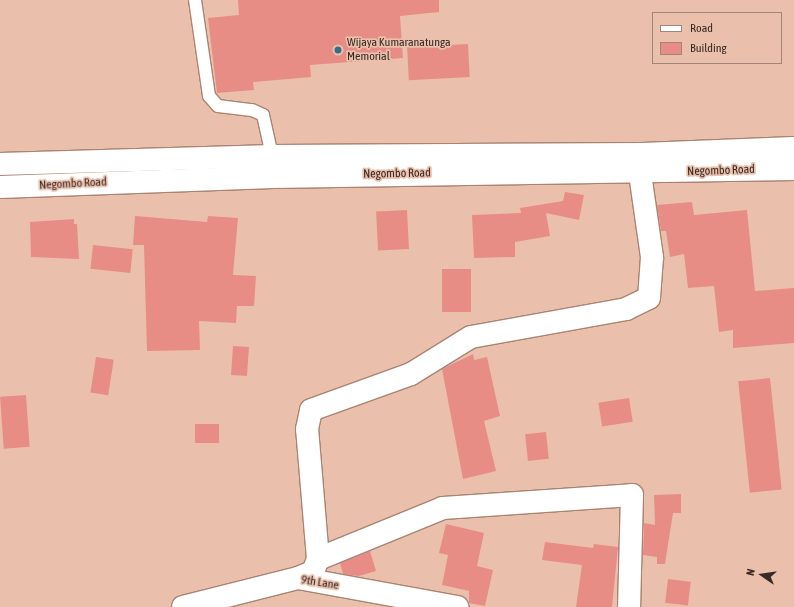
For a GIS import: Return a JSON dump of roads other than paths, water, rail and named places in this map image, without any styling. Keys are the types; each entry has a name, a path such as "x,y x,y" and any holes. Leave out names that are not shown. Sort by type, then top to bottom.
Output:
{"main road":[{"name":"Negombo Road","path":"0,187 273,166 794,148"},
{"name":"Negombo Road","path":"0,164 273,166 640,174 794,169"},
{"path":"298,578 313,572 318,558 307,429 311,410 411,374 471,337 626,309 649,298 652,257 640,174"},
{"path":"318,558 444,508 632,495 629,607"},
{"name":"9th Lane","path":"183,607 298,578 457,607"}],"lane":[{"path":"195,0 208,96 218,106 252,110 264,115 273,166"}],"place":[{"name":"Wijaya Kumaranatunga Memorial","path":"338,50"}]}
